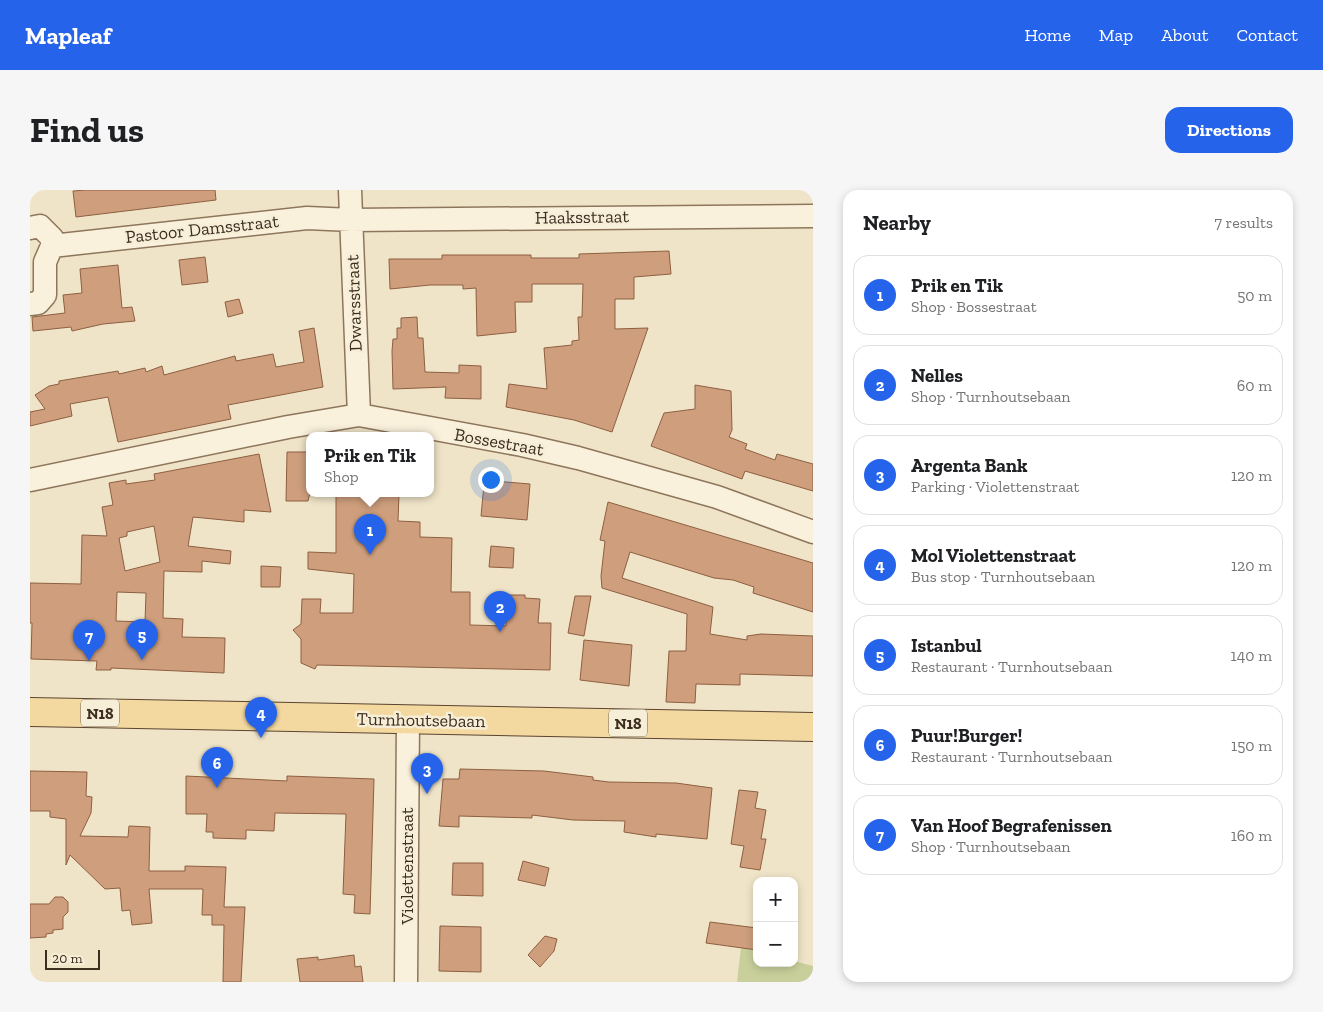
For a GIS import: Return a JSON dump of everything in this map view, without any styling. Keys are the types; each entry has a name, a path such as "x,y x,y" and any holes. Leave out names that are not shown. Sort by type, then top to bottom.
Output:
{"main road":[{"name":"Turnhoutsebaan","path":"30,712 813,727"}],"street":[{"name":"Dwarsstraat","path":"350,190 358,415"},
{"name":"Haaksstraat","path":"352,220 813,216"},
{"name":"Pastoor Damsstraat","path":"52,246 307,218 352,220"},
{"path":"30,228 40,226 52,238 52,246 45,262 45,295 38,303 30,304"},
{"name":"Bossestraat","path":"30,480 288,427 358,415 578,458 717,497 813,532"},
{"name":"Violettenstraat","path":"406,982 408,719"}],"green space":[{"path":"741,947 753,950 753,967 798,967 798,962 813,966 813,982 737,982"}],"building":[{"path":"215,190 216,200 76,217 73,191"},
{"path":"669,251 671,274 634,277 634,299 615,299 615,329 648,328 612,432 574,420 506,407 509,384 547,389 544,348 572,345 572,341 579,340 578,317 582,317 583,284 532,284 532,302 515,302 516,332 477,336 476,288 463,289 463,285 430,285 390,289 389,259 442,259 442,255 531,255 531,258 579,258 579,254"},
{"path":"205,257 208,282 182,285 179,260"},
{"path":"118,265 122,308 132,307 135,321 103,324 72,331 71,327 33,331 32,317 65,313 63,295 82,293 80,269"},
{"path":"239,299 243,313 228,317 225,302"},
{"path":"417,317 418,338 423,338 425,372 459,373 459,365 481,366 481,399 445,398 446,387 393,389 393,339 397,339 397,328 401,328 401,318"},
{"path":"314,328 323,387 228,405 231,419 118,442 108,397 70,404 72,416 30,426 30,412 45,409 35,395 49,386 59,384 59,381 118,371 119,374 145,368 146,372 162,366 164,375 235,356 236,361 273,354 276,367 304,362 299,331"},
{"path":"695,385 731,391 732,430 729,437 747,444 745,449 775,460 777,454 813,464 813,491 745,471 742,479 651,446 664,413 695,409"},
{"path":"287,452 306,452 306,497 309,497 308,501 286,501"},
{"path":"259,454 271,512 244,510 244,522 193,517 188,546 231,551 230,564 202,561 202,572 164,571 163,618 183,619 182,637 225,638 224,673 111,668 111,670 96,670 97,661 31,659 30,583 81,584 82,535 107,536 102,507 113,505 109,483 126,480 126,484 155,480 154,474","holes":["154,526 160,562 125,571 119,538 127,536 127,532","117,592 146,593 145,622 116,621"]},
{"path":"494,481 530,484 527,520 481,516 484,484 494,485"},
{"path":"336,497 399,497 398,521 420,522 420,537 452,538 451,592 470,592 470,625 506,626 507,595 525,595 525,598 540,599 538,623 551,623 550,670 317,665 315,669 301,663 301,639 293,630 301,624 302,599 321,599 320,613 353,613 354,574 308,569 308,552 336,553"},
{"path":"608,502 813,563 813,612 753,593 754,587 733,580 714,578 630,552 622,578 713,607 710,634 747,640 747,636 761,634 813,636 813,676 740,674 740,685 696,684 695,703 666,702 669,651 686,651 687,614 602,588 601,576 605,541 600,540"},
{"path":"491,546 514,548 513,568 489,567"},
{"path":"261,566 281,567 280,587 261,587"},
{"path":"575,596 591,596 584,636 568,633"},
{"path":"584,640 632,645 629,686 580,680"},
{"path":"460,769 544,771 593,777 593,780 609,782 676,783 712,788 707,839 656,834 656,837 624,832 625,821 573,820 532,815 532,818 459,816 459,827 439,826 443,779 459,779"},
{"path":"30,771 87,772 86,796 92,797 91,813 80,836 128,837 129,826 150,827 149,871 185,871 185,866 226,867 224,907 245,907 241,982 223,982 224,925 212,925 212,915 202,915 203,889 149,889 152,923 132,925 130,910 122,911 120,888 105,889 70,855 66,865 66,819 50,817 50,811 30,811"},
{"path":"186,776 287,781 287,776 374,779 370,914 354,913 355,895 343,894 346,814 275,813 274,831 246,830 246,839 213,838 213,832 206,832 207,814 186,814"},
{"path":"739,790 758,792 755,808 766,810 761,839 766,839 760,870 740,867 744,846 731,844"},
{"path":"523,861 549,868 545,886 518,880"},
{"path":"453,863 483,863 483,896 452,895"},
{"path":"55,897 63,897 68,902 68,912 63,917 63,929 53,930 53,933 46,934 46,937 30,938 30,904 49,904"},
{"path":"710,922 753,927 753,949 706,943"},
{"path":"440,926 481,927 481,972 439,971"},
{"path":"545,936 557,939 554,951 540,967 528,955"},
{"path":"354,955 355,967 361,966 363,982 300,982 297,959 318,957 318,960"}],"place":[{"name":"Prik en Tik","path":"370,555"},
{"name":"Nelles","path":"500,632"},
{"name":"Istanbul","path":"142,660"},
{"name":"Van Hoof Begrafenissen","path":"89,661"},
{"name":"Mol Violettenstraat","path":"261,738"},
{"name":"Puur!Burger!","path":"217,788"},
{"name":"Argenta Bank","path":"427,794"}]}
